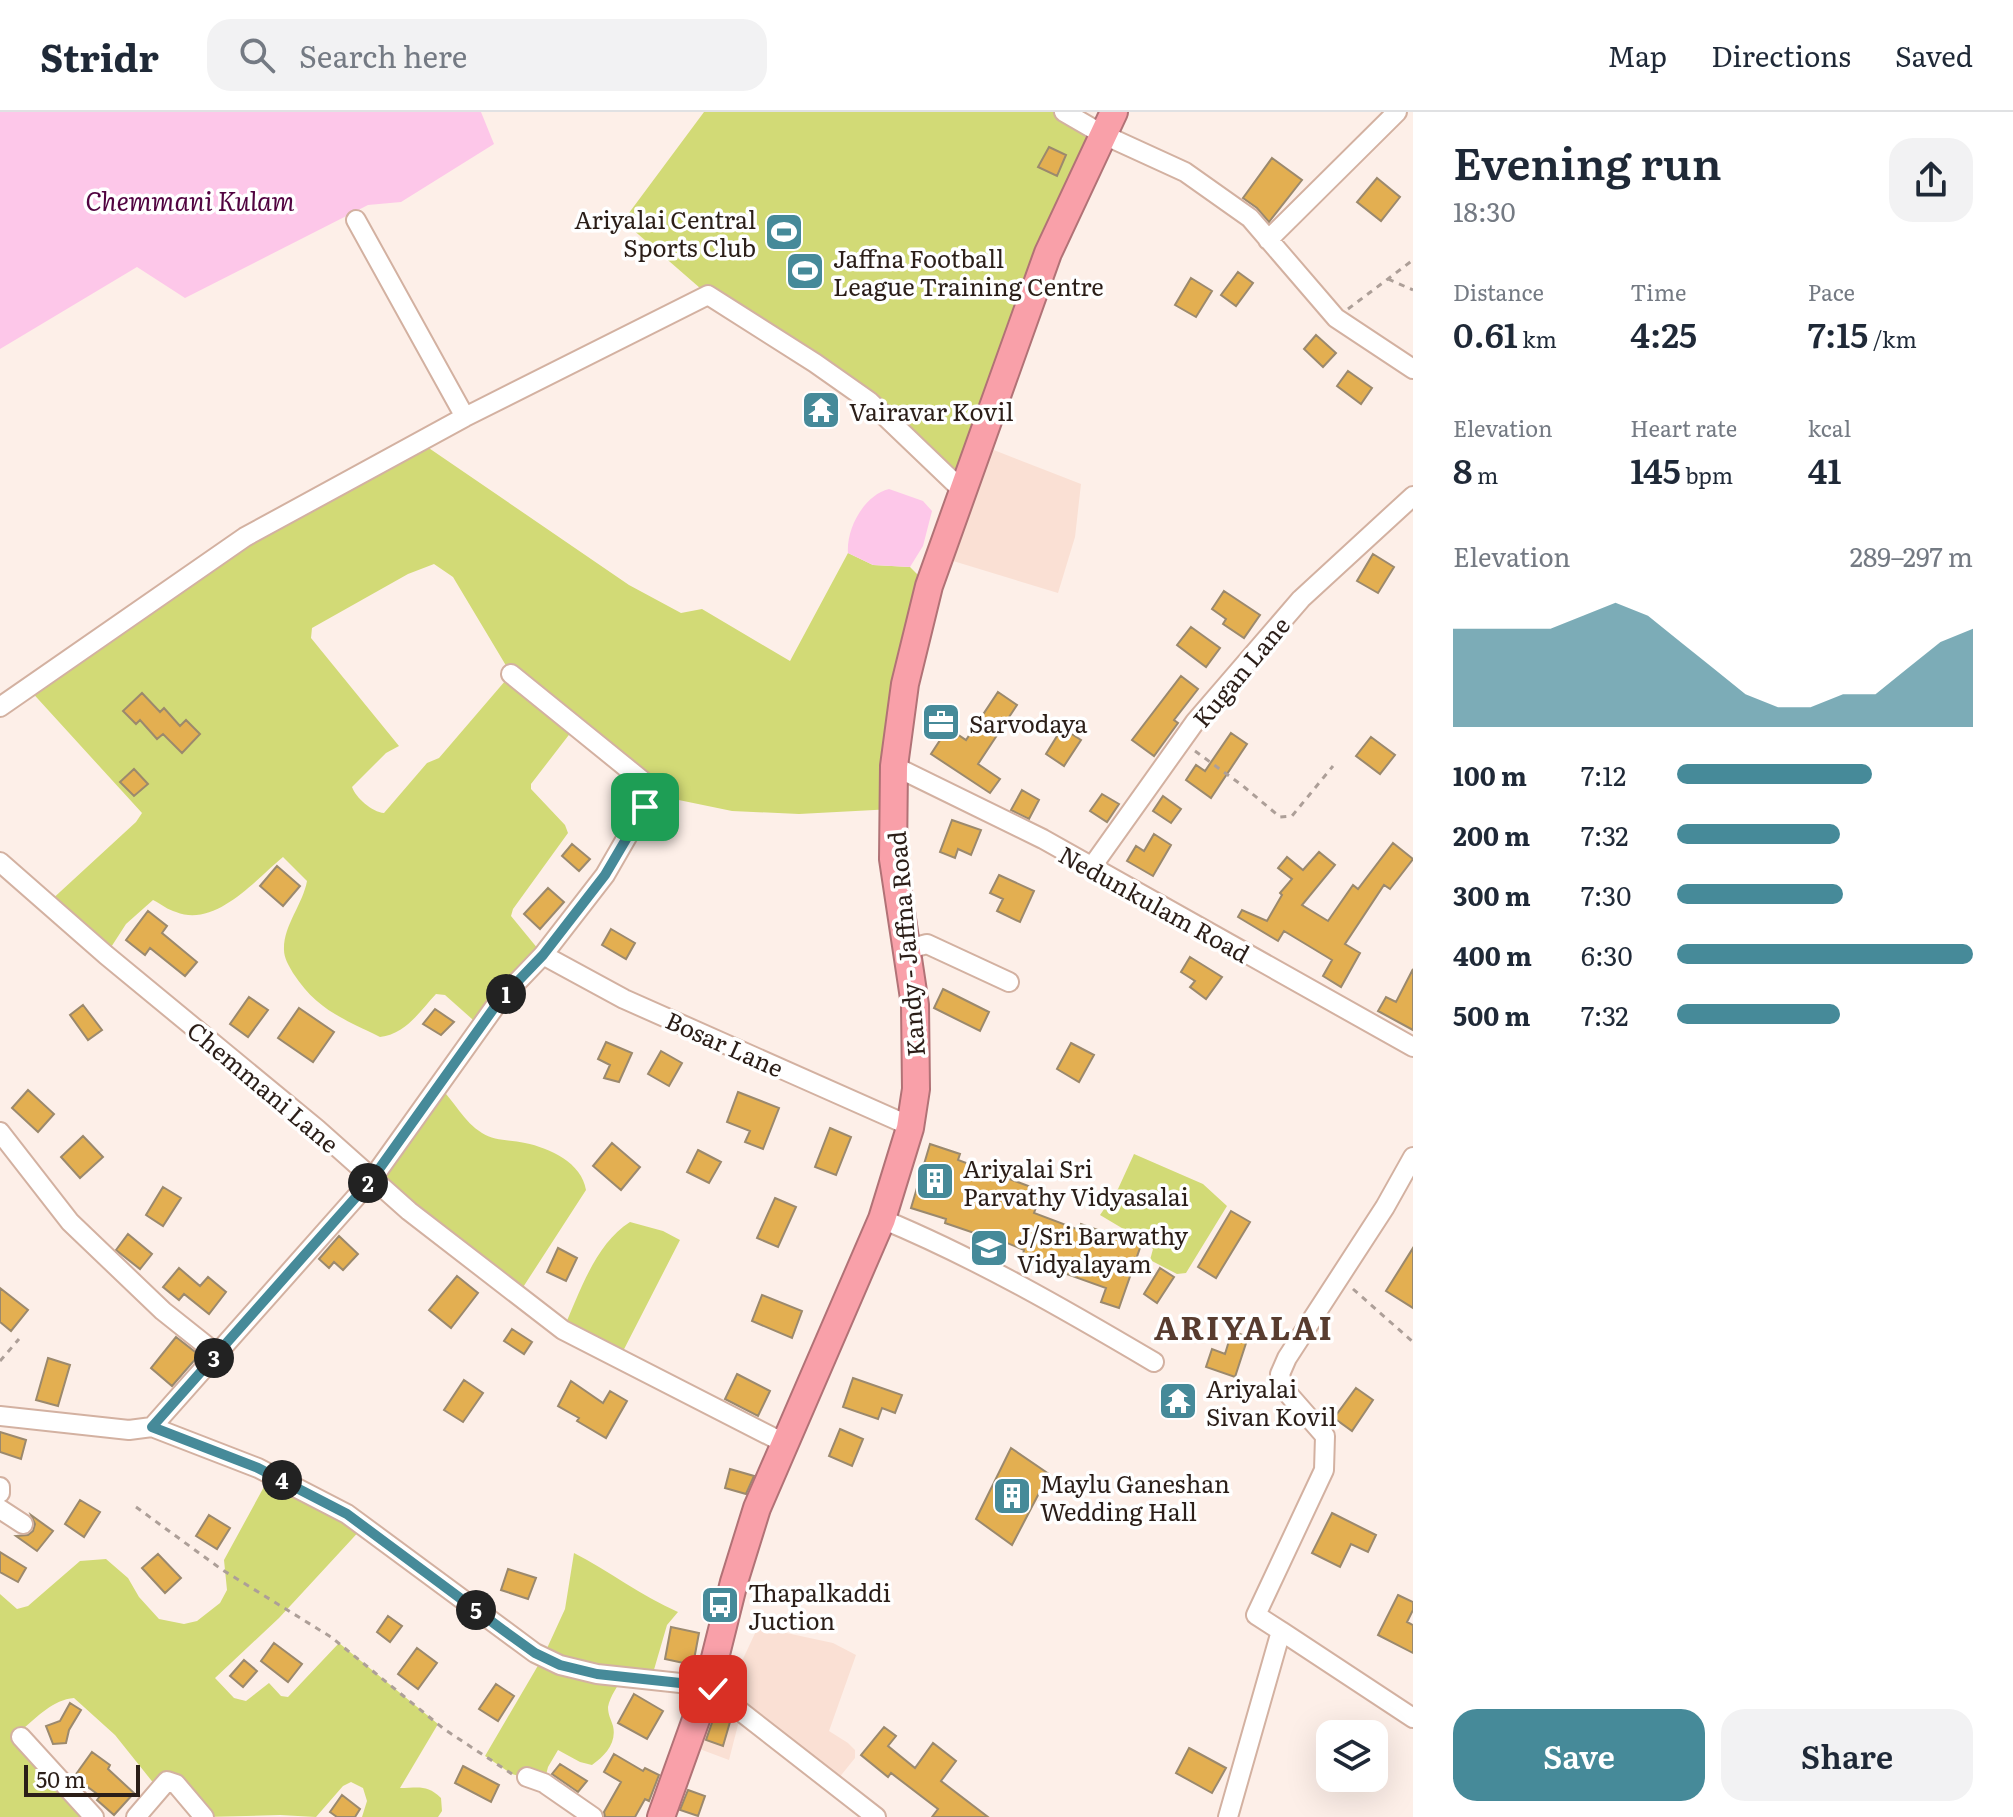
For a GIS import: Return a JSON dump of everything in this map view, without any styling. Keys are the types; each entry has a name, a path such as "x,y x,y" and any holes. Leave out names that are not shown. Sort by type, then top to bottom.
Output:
{"highway":[{"name":"Kandy - Jaffna Road","path":"661,1817 708,1686 734,1582 757,1508 882,1219 910,1126 916,1089 915,1005 893,859 894,766 905,684 929,586 1048,253 1108,123"}],"street":[{"path":"1064,112 1108,123 1250,218 1336,318 1413,369"},
{"path":"1268,240 1397,112"},
{"path":"356,220 465,417"},
{"path":"0,707 245,537 465,417 708,295 869,401 963,491"},
{"name":"Kugan Lane","path":"1091,868 1195,722 1301,599 1413,496"},
{"path":"152,1427 372,1179 499,1001 543,955 605,875 654,790 511,674"},
{"name":"Nedunkulam Road","path":"894,766 969,800 1413,1047"},
{"name":"Chemmani Lane","path":"0,862 106,955 317,1129 409,1211 563,1330 784,1443"},
{"path":"908,949 927,944 1009,982"},
{"name":"Bosar Lane","path":"543,955 624,999 910,1126"},
{"path":"0,1132 70,1222 152,1301 217,1354"},
{"path":"1413,1157 1280,1374 1283,1388 1325,1436 1324,1470 1256,1615 1413,1718"},
{"path":"882,1219 979,1264 1154,1362"},
{"path":"0,1416 129,1430 152,1427 258,1468 347,1514 535,1653 560,1665 597,1674 708,1686 876,1817"},
{"path":"0,1509 23,1524"},
{"path":"1228,1817 1281,1631"},
{"path":"21,1737 94,1817"},
{"path":"527,1777 544,1783 593,1817"},
{"path":"136,1817 167,1781 176,1784 204,1817"}],"path":[{"path":"1336,318 1413,260"},
{"path":"1388,279 1413,290"},
{"path":"1181,742 1280,817 1292,816 1333,766"},
{"path":"1338,1276 1413,1342"},
{"path":"0,1361 19,1339"},
{"path":"136,1507 221,1569 331,1637 444,1729 512,1774 527,1777"}],"shaded area":[{"path":"981,445 1081,484 1075,537 1058,593 940,557"},
{"path":"758,1627 833,1643 856,1655 829,1731 855,1750 855,1758 834,1784 741,1713 729,1760 697,1748 716,1656 742,1661"}],"green space":[{"name":"Jaffna Football League Training Centre","path":"704,112 1064,112 1102,134 963,491 869,401 708,295 623,221"},
{"path":"420,442 629,585 681,613 702,609 790,661 848,553 873,565 910,567 929,586 893,809 799,814 732,811 669,798 654,790 575,727 531,784 531,789 565,825 568,833 511,916 543,955 481,1027 445,995 436,994 405,1027 380,1037 342,1018 311,996 293,973 284,950 287,932 307,881 283,857 234,899 206,913 191,915 176,912 153,900 126,924 106,955 48,903 142,813 28,688 245,537","holes":["434,564 453,577 511,674 439,758 427,763 384,813 379,812 365,804 352,787 386,753 399,746 311,638 312,628 408,574"]},
{"path":"439,1086 482,1133 497,1139 535,1145 554,1153 572,1165 583,1180 586,1190 518,1295 372,1179"},
{"path":"1134,1154 1203,1184 1227,1206 1186,1273 1177,1274 1150,1260 1153,1249 1147,1243 1100,1215 1118,1189"},
{"path":"630,1222 663,1231 680,1240 619,1359 563,1330 598,1256 618,1231"},
{"path":"271,1474 364,1526 279,1618 215,1678 234,1698 246,1701 269,1683 281,1696 288,1697 339,1643 438,1724 400,1788 422,1788 436,1794 441,1798 442,1811 438,1817 362,1817 367,1801 363,1788 351,1782 343,1786 316,1817 204,1817 176,1784 159,1790 115,1735 74,1698 53,1705 23,1729 92,1817 0,1817 0,1594 17,1609 28,1606 80,1561 106,1559 128,1578 139,1597 159,1619 184,1624 197,1621 220,1603 227,1590 224,1560"},
{"path":"574,1553 678,1612 667,1625 651,1680 623,1677 612,1695 608,1707 614,1732 612,1743 605,1753 592,1765 558,1750 548,1767 544,1783 512,1774 485,1756 543,1657 565,1609"}],"water":[{"name":"Chemmani Kulam","path":"0,112 481,112 494,144 401,202 368,205 185,298 137,267 0,349"},
{"path":"889,489 923,501 932,511 923,546 910,567 873,565 848,553 850,534 858,514 872,498"}],"building":[{"path":"1049,147 1066,155 1057,176 1038,167"},
{"path":"1272,158 1302,180 1269,222 1243,198"},
{"path":"1377,178 1400,197 1381,221 1357,202"},
{"path":"1238,272 1253,283 1236,306 1221,295"},
{"path":"1191,278 1212,291 1196,317 1175,305"},
{"path":"1316,335 1336,353 1323,367 1304,349"},
{"path":"1348,371 1372,388 1361,404 1337,386"},
{"path":"1373,554 1394,567 1378,593 1357,581"},
{"path":"1224,591 1260,615 1244,638 1223,624 1226,619 1212,609"},
{"path":"1191,627 1220,648 1206,667 1177,645"},
{"path":"1181,676 1198,689 1174,720 1178,723 1154,756 1132,740"},
{"path":"998,692 1017,705 978,764 1000,779 990,793 931,754 948,728 966,740"},
{"path":"142,693 160,712 164,708 180,726 186,720 200,734 182,753 163,734 157,739 140,720 136,724 123,711"},
{"path":"1062,728 1081,740 1064,766 1046,754"},
{"path":"1231,733 1247,744 1211,798 1186,780 1196,765 1205,771"},
{"path":"1371,737 1395,755 1380,774 1356,756"},
{"path":"134,769 148,784 134,796 120,782"},
{"path":"1022,790 1039,800 1029,819 1011,810"},
{"path":"1102,794 1119,804 1107,822 1090,811"},
{"path":"1163,796 1181,809 1171,823 1153,811"},
{"path":"952,820 981,830 971,855 958,849 955,858 940,852"},
{"path":"1154,834 1171,845 1153,876 1127,861 1136,846 1144,851"},
{"path":"1393,843 1413,859 1390,889 1384,885 1345,944 1360,953 1341,987 1323,976 1332,960 1284,931 1278,941 1238,917 1242,910 1267,921 1282,895 1280,893 1292,879 1278,868 1287,857 1303,870 1319,852 1335,865 1302,905 1328,921 1353,885 1358,889"},
{"path":"572,844 590,859 579,871 562,856"},
{"path":"277,866 300,886 283,906 260,886"},
{"path":"999,875 1034,891 1020,922 997,911 1003,899 990,893"},
{"path":"548,888 564,902 540,929 524,914"},
{"path":"148,911 167,926 162,933 197,962 185,976 150,948 145,955 126,940"},
{"path":"611,929 635,943 626,959 602,945"},
{"path":"1190,957 1222,977 1206,999 1190,987 1195,981 1181,972"},
{"path":"1413,969 1413,1030 1378,1011 1386,997 1396,1002"},
{"path":"943,989 989,1012 980,1031 934,1008"},
{"path":"249,997 268,1010 248,1037 230,1024"},
{"path":"83,1005 102,1030 88,1040 70,1015"},
{"path":"299,1008 334,1032 313,1062 278,1038"},
{"path":"435,1009 454,1022 441,1035 423,1024"},
{"path":"606,1042 632,1053 619,1082 604,1078 610,1065 598,1059"},
{"path":"1071,1043 1094,1055 1079,1082 1057,1069"},
{"path":"661,1051 682,1063 669,1086 648,1074"},
{"path":"28,1090 54,1114 38,1132 12,1108"},
{"path":"738,1092 779,1108 763,1149 745,1142 750,1131 727,1122"},
{"path":"830,1128 851,1137 836,1175 815,1167"},
{"path":"83,1136 103,1157 80,1178 61,1157"},
{"path":"612,1143 640,1167 621,1190 593,1166"},
{"path":"930,1144 960,1154 958,1160 1042,1191 1034,1213 1079,1230 1081,1224 1141,1245 1119,1308 1101,1302 1106,1288 1022,1258 1024,1250 981,1232 980,1235 945,1223 946,1219 911,1208"},
{"path":"698,1150 721,1162 709,1183 687,1172"},
{"path":"163,1187 181,1198 163,1226 146,1215"},
{"path":"775,1198 796,1207 778,1247 757,1238"},
{"path":"1231,1211 1250,1222 1216,1278 1198,1267"},
{"path":"128,1234 152,1254 140,1269 116,1250"},
{"path":"339,1236 358,1254 343,1270 334,1262 329,1268 319,1259"},
{"path":"558,1248 577,1258 566,1281 547,1272"},
{"path":"1413,1248 1413,1308 1386,1291"},
{"path":"179,1268 200,1286 208,1277 226,1292 209,1314 184,1294 179,1300 163,1287"},
{"path":"1160,1268 1174,1277 1157,1303 1144,1294"},
{"path":"457,1276 478,1293 451,1328 429,1310"},
{"path":"0,1288 28,1310 11,1331 0,1322"},
{"path":"762,1295 802,1311 792,1338 752,1321"},
{"path":"512,1329 532,1342 524,1354 504,1341"},
{"path":"1232,1331 1248,1337 1235,1377 1206,1367 1212,1349 1225,1354"},
{"path":"176,1337 199,1355 172,1386 151,1368"},
{"path":"48,1358 70,1365 58,1406 36,1400"},
{"path":"737,1374 770,1391 758,1416 725,1399"},
{"path":"853,1378 902,1395 895,1413 882,1408 878,1419 843,1407"},
{"path":"464,1380 483,1393 463,1422 444,1410"},
{"path":"571,1381 603,1403 610,1391 627,1401 606,1438 558,1406"},
{"path":"1356,1388 1373,1400 1352,1431 1334,1418"},
{"path":"840,1429 863,1439 852,1466 829,1456"},
{"path":"0,1432 26,1440 21,1459 0,1452"},
{"name":"Maylu Ganeshan Wedding Hall","path":"1011,1448 1049,1474 1012,1545 976,1519"},
{"path":"730,1469 754,1476 746,1494 725,1488"},
{"path":"80,1500 100,1512 84,1537 65,1524"},
{"path":"1332,1513 1376,1535 1368,1552 1351,1544 1340,1567 1312,1553"},
{"path":"31,1515 53,1531 37,1551 16,1536 28,1535 33,1531 35,1524"},
{"path":"209,1515 230,1528 217,1549 196,1536"},
{"path":"0,1552 26,1568 18,1582 0,1572"},
{"path":"158,1554 181,1578 165,1593 142,1568"},
{"path":"508,1569 536,1578 528,1599 501,1590"},
{"path":"1398,1595 1413,1602 1407,1622 1413,1625 1413,1653 1378,1635"},
{"path":"388,1616 402,1626 390,1642 377,1632"},
{"path":"671,1627 699,1633 693,1665 665,1659"},
{"path":"274,1643 302,1664 288,1682 261,1661"},
{"path":"417,1648 437,1663 418,1689 398,1674"},
{"path":"244,1660 257,1671 243,1687 230,1676"},
{"path":"496,1684 514,1696 498,1721 479,1709"},
{"path":"634,1694 663,1711 647,1739 618,1723"},
{"path":"70,1703 81,1710 69,1730 66,1743 53,1744 46,1726 60,1721"},
{"path":"714,1717 730,1722 723,1746 706,1740"},
{"path":"884,1727 896,1736 888,1746 915,1768 933,1743 956,1761 941,1781 988,1817 932,1817 938,1809 891,1773 888,1777 861,1755"},
{"path":"1189,1748 1226,1768 1212,1793 1176,1773"},
{"path":"92,1752 110,1765 108,1769 134,1793 114,1815 97,1800 100,1796 74,1777"},
{"path":"614,1754 643,1771 645,1768 659,1775 649,1801 645,1799 635,1817 605,1817 604,1812 621,1782 604,1772"},
{"path":"560,1764 587,1781 578,1792 552,1774"},
{"path":"463,1766 499,1785 491,1802 455,1783"},
{"path":"688,1790 705,1796 698,1816 680,1810"},
{"path":"342,1795 360,1809 355,1817 337,1817 330,1812"}],"place":[{"name":"Ariyalai Central Sports Club","path":"784,232"},
{"name":"Jaffna Football League Training Centre","path":"805,271"},
{"name":"Vairavar Kovil","path":"821,410"},
{"name":"Sarvodaya","path":"941,722"},
{"name":"Ariyalai Sri Parvathy Vidyasalai","path":"935,1181"},
{"name":"J/Sri Barwathy Vidyalayam","path":"989,1248"},
{"name":"Ariyalai Sivan Kovil","path":"1178,1401"},
{"name":"Maylu Ganeshan Wedding Hall","path":"1012,1496"},
{"name":"Thapalkaddi Juction","path":"720,1605"}],"district":[{"name":"ARIYALAI","path":"1244,1326"}],"route":[{"path":"645,807 605,875 543,955 499,1001 372,1179 152,1427 258,1468 347,1514 535,1653 560,1665 597,1674 713,1689"}]}
